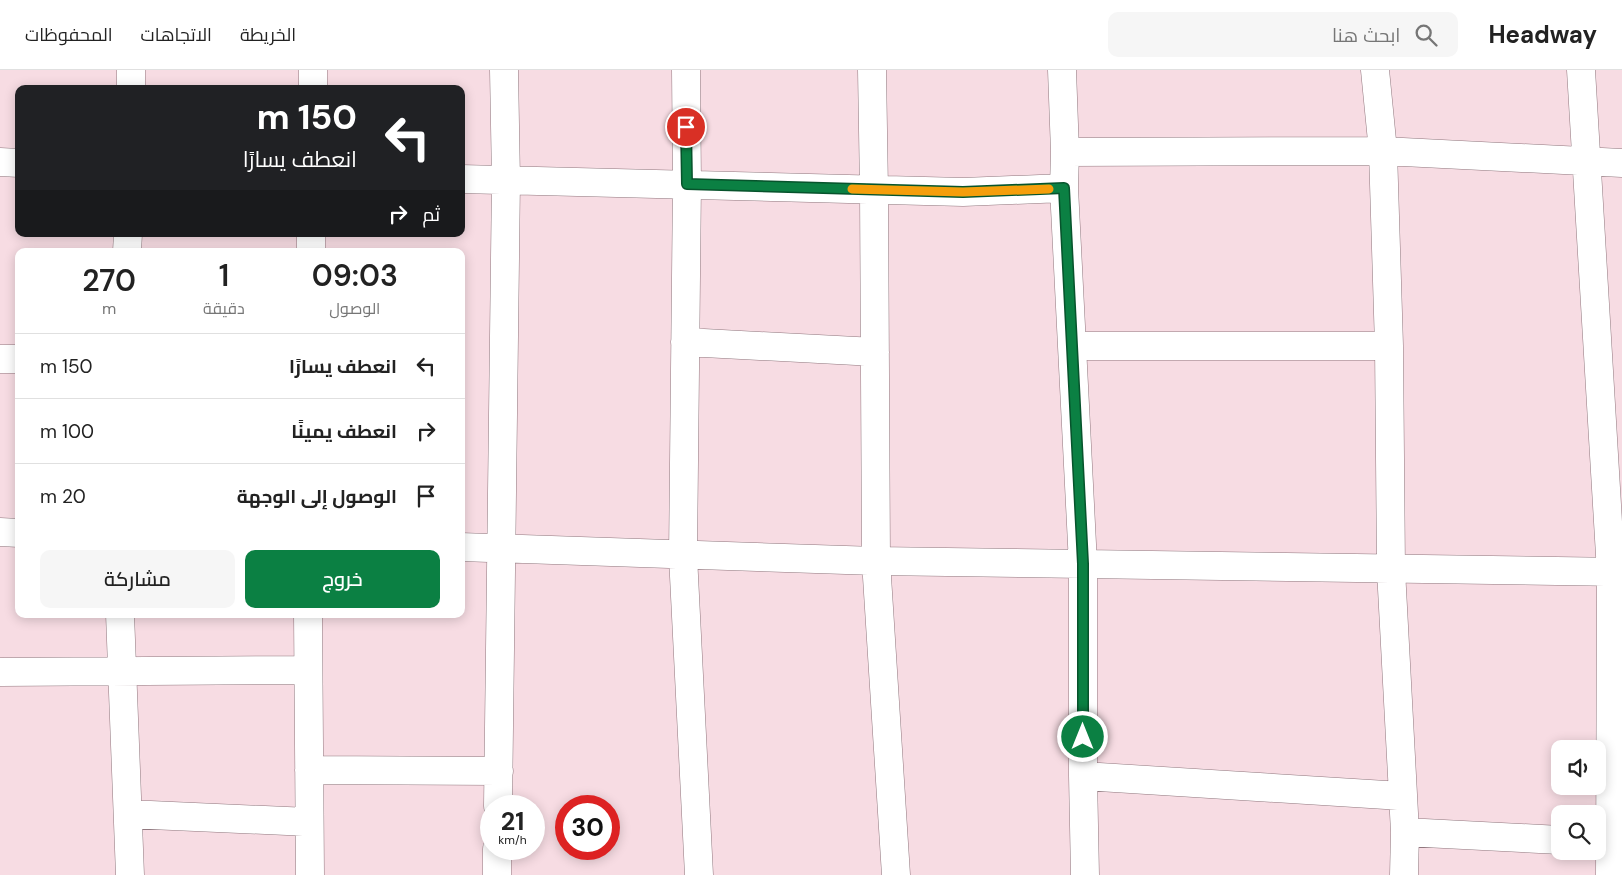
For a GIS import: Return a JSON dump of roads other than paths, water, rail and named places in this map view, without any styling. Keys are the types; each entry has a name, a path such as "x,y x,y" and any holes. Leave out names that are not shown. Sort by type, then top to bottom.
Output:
{"street":[{"path":"131,70 131,85"},
{"path":"313,70 313,85"},
{"path":"498,795 506,180 504,70"},
{"path":"686,70 687,184 683,556 699,875"},
{"path":"872,70 876,562 896,875"},
{"path":"1062,70 1065,152 1064,188 1083,564 1085,875"},
{"path":"1375,70 1383,151 1389,346 1391,570 1405,832 1404,875"},
{"path":"1581,70 1585,161 1616,572 1610,875"},
{"path":"1065,152 1383,151 1622,162"},
{"path":"0,162 15,164"},
{"path":"465,179 963,192 1064,188"},
{"path":"685,342 875,352"},
{"path":"1072,346 1389,346"},
{"path":"0,359 15,359"},
{"path":"0,532 15,533"},
{"path":"465,546 876,562 1616,572"},
{"path":"120,618 130,875"},
{"path":"308,618 310,875"},
{"path":"0,672 308,670"},
{"path":"309,770 498,771"},
{"path":"1083,776 1402,796"},
{"path":"128,814 309,822"},
{"path":"1405,832 1551,840"},
{"path":"497,860 497,875"}]}
